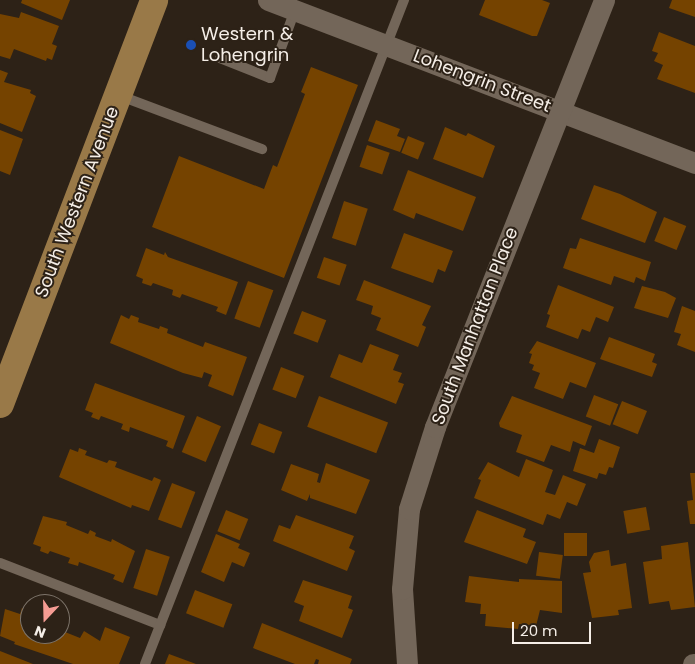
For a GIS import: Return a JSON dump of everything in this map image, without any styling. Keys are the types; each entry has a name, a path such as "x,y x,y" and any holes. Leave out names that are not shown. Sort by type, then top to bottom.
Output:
{"main road":[{"name":"South Western Avenue","path":"0,404 154,0"}],"street":[{"name":"Lohengrin Street","path":"268,0 695,163"},
{"name":"South Manhattan Place","path":"406,664 402,589 409,508 435,428 604,0"}],"lane":[{"path":"145,664 404,0"},
{"path":"220,58 270,78 295,10"},
{"path":"117,95 262,149"},
{"path":"0,563 160,625"}],"building":[{"path":"22,0 70,0 62,20 21,3"},
{"path":"485,0 542,0 550,3 537,36 532,36 479,15"},
{"path":"672,0 695,0 695,17 669,8"},
{"path":"21,12 59,26 52,44 57,46 52,60 47,58 46,61 14,49 10,59 0,56 0,14 19,18"},
{"path":"659,32 695,46 695,93 657,79 663,65 654,61 658,53 652,51"},
{"path":"311,67 358,85 284,278 152,227 179,156 264,189 273,165 277,167 305,94 301,92"},
{"path":"0,70 8,73 4,82 31,90 30,93 36,96 22,132 0,123"},
{"path":"376,120 400,129 397,136 405,139 400,152 368,141"},
{"path":"445,127 466,136 468,133 495,146 483,178 433,159"},
{"path":"0,130 23,139 10,175 0,171"},
{"path":"408,136 425,143 418,159 401,153"},
{"path":"367,145 390,153 382,175 360,167"},
{"path":"408,170 476,197 463,231 416,213 414,219 393,210"},
{"path":"594,185 620,194 657,212 645,243 581,219"},
{"path":"344,201 368,209 356,246 332,238"},
{"path":"664,217 686,226 677,250 654,241"},
{"path":"404,233 453,251 445,272 438,269 433,283 391,268"},
{"path":"580,238 651,262 645,281 636,277 634,283 614,276 611,285 563,268 570,248 576,249"},
{"path":"146,248 164,255 165,252 168,257 238,282 226,315 216,311 218,307 182,294 180,298 172,295 173,290 153,283 151,286 142,283 143,279 136,276"},
{"path":"324,257 347,265 340,286 317,278"},
{"path":"364,280 431,306 422,325 426,327 418,347 376,330 381,318 371,314 373,306 356,300"},
{"path":"248,281 273,290 260,328 234,319"},
{"path":"558,285 614,307 608,322 596,317 590,332 582,329 578,339 546,327 550,315 547,314"},
{"path":"642,286 665,292 676,298 668,318 634,308"},
{"path":"682,306 695,311 695,352 677,345 681,334 674,332"},
{"path":"302,311 326,320 318,343 293,333"},
{"path":"121,315 129,319 131,315 139,318 138,322 159,329 160,326 168,329 167,333 203,347 205,342 247,357 233,396 208,386 212,375 204,372 202,378 183,373 110,343"},
{"path":"609,337 655,354 652,362 657,364 652,377 600,359"},
{"path":"537,341 596,363 586,388 570,382 563,399 534,388 540,373 532,370 534,365 529,363 532,354 529,353"},
{"path":"370,344 399,355 393,370 402,373 398,382 404,384 396,404 330,377 339,354 362,363"},
{"path":"281,367 304,376 296,398 272,389"},
{"path":"95,383 185,416 173,449 166,446 168,441 130,427 129,432 121,429 123,424 101,416 99,420 91,417 93,413 85,410"},
{"path":"594,395 618,404 610,426 586,416"},
{"path":"319,396 388,423 376,453 307,427"},
{"path":"512,396 592,426 585,446 573,441 570,452 551,445 544,462 516,452 522,435 500,427 499,423"},
{"path":"622,401 647,411 638,434 613,424"},
{"path":"197,416 221,426 206,462 182,452"},
{"path":"259,423 282,432 274,453 251,444"},
{"path":"599,439 620,447 613,468 609,467 606,475 599,473 597,479 573,471 580,448 594,453"},
{"path":"79,448 87,451 85,455 107,463 109,460 117,462 115,467 152,481 154,477 161,480 149,511 132,505 131,508 59,477 70,449 78,452"},
{"path":"526,459 553,470 545,492 555,495 563,475 586,484 577,506 567,502 560,519 547,514 543,525 474,498 481,480 478,479 488,462 519,477"},
{"path":"326,463 370,480 356,514 310,498 310,494 307,501 281,490 291,464 319,474 317,482 320,483"},
{"path":"690,473 695,473 695,524 690,524 687,501 693,500"},
{"path":"172,483 195,492 181,528 158,519"},
{"path":"646,507 650,530 627,534 623,511"},
{"path":"226,510 248,519 240,540 217,531"},
{"path":"477,510 526,529 523,537 536,542 527,564 464,542"},
{"path":"296,515 354,536 349,548 355,551 347,571 273,541 279,525 290,529"},
{"path":"43,516 67,522 66,525 88,534 90,530 96,533 95,536 111,542 112,539 135,551 123,583 113,579 115,575 79,562 78,566 68,563 70,558 50,551 48,554 40,551 41,547 33,544"},
{"path":"564,533 587,533 587,556 564,556"},
{"path":"216,534 240,544 238,548 250,553 244,567 232,562 224,582 201,572"},
{"path":"688,542 695,607 671,610 669,601 649,604 643,562 662,559 661,546"},
{"path":"146,549 170,557 157,596 133,588"},
{"path":"609,550 611,566 626,563 632,608 618,610 619,615 592,618 583,573 591,572 589,562 594,553"},
{"path":"539,552 563,555 560,579 536,576"},
{"path":"469,576 519,582 519,579 562,581 562,613 540,610 536,626 519,624 518,629 485,626 486,614 480,614 481,604 465,602"},
{"path":"303,580 352,596 348,608 353,610 342,638 299,621 304,606 294,602"},
{"path":"195,590 232,604 223,628 186,613"},
{"path":"5,609 20,614 20,644 70,644 70,634 80,638 84,631 100,641 105,627 130,637 119,664 73,664 14,644 15,642 0,636"},
{"path":"262,623 352,659 350,664 318,664 319,660 316,659 314,664 295,664 253,648"},
{"path":"0,651 33,664 0,664"},
{"path":"169,654 196,664 165,664"}],"place":[{"name":"Western & Lohengrin","path":"191,45"}]}
